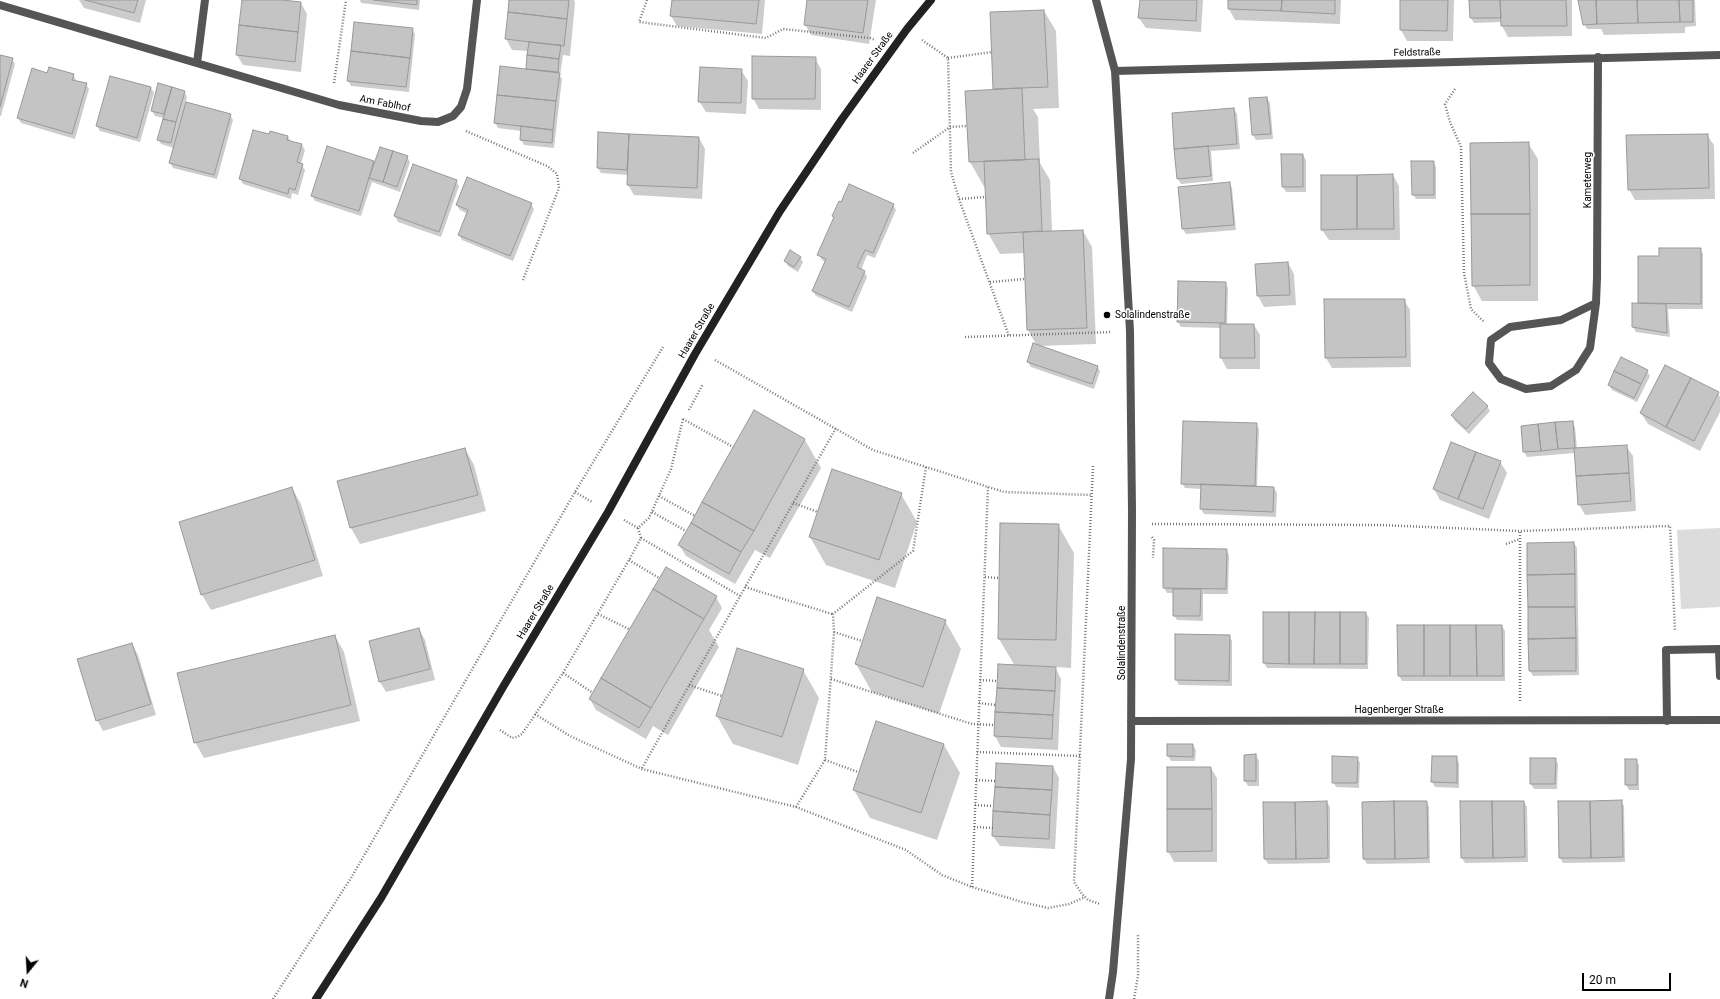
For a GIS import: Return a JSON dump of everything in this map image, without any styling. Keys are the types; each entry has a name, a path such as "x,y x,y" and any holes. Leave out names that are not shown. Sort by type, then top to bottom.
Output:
{"main road":[{"name":"Haarer Straße","path":"316,999 381,898 484,719 608,512 695,354 780,210 842,119 907,29 931,0"}],"street":[{"path":"197,63 205,0"},
{"path":"453,116 461,107 467,89 477,0"},
{"name":"Solalindenstraße","path":"1096,0 1114,71 1130,331 1132,511 1131,759 1119,908 1109,999"},
{"name":"Am Fablhof","path":"0,5 332,102 421,121 438,122 453,116"},
{"name":"Feldstraße","path":"1114,71 1598,57 1720,55"},
{"name":"Kameterweg","path":"1498,336 1491,340 1489,363 1501,380 1526,389 1551,386 1576,370 1590,348 1596,303 1597,270 1598,57"},
{"path":"1498,336 1510,328 1560,320 1596,303"},
{"path":"1667,721 1666,650 1719,649 1720,676"},
{"name":"Hagenberger Straße","path":"1131,721 1720,720"}],"path":[{"path":"332,102 346,0"},
{"path":"647,0 639,22 766,38 783,29 862,37 870,38 894,48"},
{"path":"907,29 948,58 992,52"},
{"path":"948,58 951,172 959,199 1009,336"},
{"path":"1455,89 1445,104 1450,122 1461,147 1464,273 1471,309 1498,336"},
{"path":"453,116 466,131 547,166 557,174 559,188 523,280"},
{"path":"913,153 950,127 967,126"},
{"path":"959,199 985,197"},
{"path":"990,282 1025,278"},
{"path":"965,337 1130,331"},
{"path":"274,999 352,878 575,492 662,347"},
{"path":"713,358 873,450 1004,492 1092,495"},
{"path":"683,419 733,447"},
{"path":"642,768 836,428"},
{"path":"1093,466 1074,882 1085,897 1095,903 1119,908"},
{"path":"833,614 913,551 926,467"},
{"path":"972,887 988,487"},
{"path":"659,496 695,516"},
{"path":"793,503 818,512"},
{"path":"652,512 686,531"},
{"path":"1144,524 1381,525 1520,531 1670,526 1676,649"},
{"path":"638,528 641,538 740,596"},
{"path":"1520,531 1520,720"},
{"path":"484,719 512,738 522,734 563,672 641,538"},
{"path":"1506,544 1520,539"},
{"path":"629,560 660,578"},
{"path":"985,577 999,578"},
{"path":"745,587 833,614"},
{"path":"598,614 629,629"},
{"path":"796,807 825,760 834,632 833,614"},
{"path":"834,632 862,641"},
{"path":"563,672 593,693"},
{"path":"831,679 972,724 994,725"},
{"path":"980,680 997,681"},
{"path":"689,685 722,696"},
{"path":"979,703 995,705"},
{"path":"535,714 570,736 642,768 796,807 906,850 942,875 972,887 1048,908 1069,904 1085,897"},
{"path":"977,752 1080,756"},
{"path":"825,760 858,772"},
{"path":"976,780 995,781"},
{"path":"975,805 993,806"},
{"path":"974,827 993,828"},
{"path":"1134,999 1138,976 1137,930"}],"shaded area":[{"path":"1720,528 1720,607 1681,609 1677,530"}],"building":[{"path":"85,0 138,0 134,13"},
{"path":"242,0 282,0 301,2 298,32 239,25"},
{"path":"374,0 417,0 417,5"},
{"path":"509,0 569,0 567,19 508,12"},
{"path":"672,0 759,0 756,24 670,16"},
{"path":"807,0 868,0 863,33 804,25"},
{"path":"1140,0 1197,0 1196,21 1138,18"},
{"path":"1228,0 1282,0 1281,11 1228,9"},
{"path":"1282,0 1335,0 1335,14 1281,11"},
{"path":"1400,0 1448,0 1447,31 1400,30"},
{"path":"1469,0 1500,0 1501,18 1470,18"},
{"path":"1500,0 1566,0 1567,26 1501,26"},
{"path":"1578,0 1596,0 1597,24 1583,25"},
{"path":"1596,0 1637,0 1638,23 1597,24"},
{"path":"1637,0 1679,0 1680,22 1638,23"},
{"path":"1679,0 1693,0 1693,22 1680,22"},
{"path":"1044,10 1048,87 993,89 990,12"},
{"path":"508,12 567,19 564,46 505,39"},
{"path":"354,22 413,28 410,58 351,51"},
{"path":"239,25 298,32 295,62 236,55"},
{"path":"529,42 561,45 559,59 527,55"},
{"path":"351,51 410,58 406,87 347,81"},
{"path":"0,55 13,58 0,107"},
{"path":"527,55 559,59 558,72 526,69"},
{"path":"752,56 816,57 815,99 752,99"},
{"path":"500,66 560,73 556,101 497,95"},
{"path":"49,67 74,74 72,80 87,83 72,134 17,118 32,68 47,73"},
{"path":"700,67 742,69 741,103 698,102"},
{"path":"110,76 151,87 137,138 96,126"},
{"path":"158,83 172,87 164,114 151,111"},
{"path":"172,87 185,91 176,122 163,119"},
{"path":"1022,88 1025,160 969,162 965,91"},
{"path":"497,95 556,101 553,130 494,123"},
{"path":"1267,97 1271,134 1252,135 1249,98"},
{"path":"186,102 231,114 214,175 169,163"},
{"path":"1234,108 1237,144 1174,149 1172,113"},
{"path":"163,119 176,122 171,143 157,140"},
{"path":"521,126 553,130 552,143 520,140"},
{"path":"253,130 269,134 270,131 288,136 287,140 302,144 297,162 303,164 295,190 289,188 288,194 239,179"},
{"path":"598,132 629,134 627,170 597,168"},
{"path":"629,134 699,137 697,188 627,185"},
{"path":"1708,134 1709,188 1628,190 1626,135"},
{"path":"1529,142 1530,214 1471,214 1470,143"},
{"path":"327,146 374,161 359,211 311,196"},
{"path":"1208,146 1211,176 1177,179 1174,149"},
{"path":"380,147 393,151 383,182 369,178"},
{"path":"393,151 408,156 397,187 383,182"},
{"path":"1281,154 1303,154 1303,187 1282,187"},
{"path":"1039,159 1042,231 987,234 984,161"},
{"path":"1411,161 1434,161 1434,195 1412,195"},
{"path":"413,164 457,180 439,232 394,216"},
{"path":"1393,174 1394,229 1357,229 1357,175"},
{"path":"1321,175 1357,175 1357,229 1321,230"},
{"path":"467,177 532,203 510,256 458,235 468,210 456,205"},
{"path":"1230,182 1234,225 1182,229 1178,187"},
{"path":"849,184 894,204 873,253 865,250 857,267 865,271 849,307 812,291 826,259 817,255 834,217 832,216 839,201 841,202"},
{"path":"1471,214 1530,214 1530,285 1472,286"},
{"path":"1083,230 1087,328 1027,330 1023,232"},
{"path":"1659,248 1701,248 1701,304 1638,303 1638,256 1659,256"},
{"path":"790,250 801,257 794,267 784,261"},
{"path":"1288,262 1290,295 1257,296 1255,264"},
{"path":"1178,281 1226,282 1225,323 1177,322"},
{"path":"1324,299 1405,299 1406,357 1325,358"},
{"path":"1632,303 1666,304 1667,333 1632,327"},
{"path":"1220,324 1254,324 1255,358 1220,358"},
{"path":"1033,343 1098,366 1092,384 1027,362"},
{"path":"1621,357 1648,370 1641,384 1614,371"},
{"path":"1665,365 1691,378 1666,427 1640,413"},
{"path":"1614,371 1641,384 1634,398 1608,385"},
{"path":"1691,378 1719,392 1694,441 1666,427"},
{"path":"1473,392 1488,406 1466,429 1451,415"},
{"path":"754,410 805,439 754,531 702,502"},
{"path":"1183,421 1257,423 1255,486 1181,484"},
{"path":"1573,421 1575,448 1558,449 1555,422"},
{"path":"1555,422 1558,449 1541,451 1538,424"},
{"path":"1538,424 1541,451 1523,452 1521,426"},
{"path":"1451,442 1476,452 1458,499 1433,489"},
{"path":"1627,445 1629,473 1576,476 1574,448"},
{"path":"465,448 478,495 350,528 337,481"},
{"path":"1476,452 1501,461 1483,509 1458,499"},
{"path":"832,469 902,493 879,560 809,537"},
{"path":"1629,473 1631,501 1578,505 1576,476"},
{"path":"1201,484 1274,487 1273,512 1200,509"},
{"path":"292,487 315,560 201,595 179,522"},
{"path":"702,502 754,531 741,552 691,523"},
{"path":"691,523 741,552 729,574 678,545"},
{"path":"1000,523 1059,524 1056,640 998,639"},
{"path":"1574,542 1575,574 1527,575 1527,543"},
{"path":"1163,548 1227,549 1226,589 1163,588"},
{"path":"666,567 717,596 704,619 653,589"},
{"path":"1575,574 1575,607 1528,607 1527,575"},
{"path":"653,589 704,619 651,708 601,678"},
{"path":"1173,589 1201,589 1200,616 1173,616"},
{"path":"877,597 946,620 923,687 855,664"},
{"path":"1528,607 1575,607 1576,638 1528,639"},
{"path":"1263,612 1289,612 1289,664 1263,663"},
{"path":"1289,612 1315,612 1314,664 1289,664"},
{"path":"1315,612 1340,612 1340,664 1314,664"},
{"path":"1340,612 1366,612 1366,664 1340,664"},
{"path":"1397,625 1424,625 1424,676 1398,676"},
{"path":"1424,625 1450,625 1450,676 1424,676"},
{"path":"1450,625 1476,625 1477,676 1450,676"},
{"path":"1476,625 1502,625 1503,676 1477,676"},
{"path":"419,628 430,669 379,682 369,641"},
{"path":"1175,634 1230,635 1229,681 1175,680"},
{"path":"335,635 351,705 194,743 177,673"},
{"path":"1576,638 1576,671 1529,671 1528,639"},
{"path":"132,643 151,704 96,721 77,659"},
{"path":"737,648 804,669 782,737 716,716"},
{"path":"998,664 1056,667 1055,691 997,688"},
{"path":"601,678 651,708 639,728 589,699"},
{"path":"997,688 1055,691 1053,715 995,712"},
{"path":"995,712 1053,715 1052,739 994,736"},
{"path":"876,721 944,744 921,813 853,790"},
{"path":"1167,744 1193,744 1193,757 1167,756"},
{"path":"1256,754 1256,781 1244,781 1244,755"},
{"path":"1332,756 1358,757 1357,783 1332,783"},
{"path":"1432,756 1457,756 1457,783 1431,782"},
{"path":"1530,758 1556,758 1555,784 1530,784"},
{"path":"1625,759 1637,759 1637,785 1625,785"},
{"path":"996,763 1053,766 1052,790 995,787"},
{"path":"1167,767 1211,767 1212,809 1167,809"},
{"path":"995,787 1052,790 1050,815 993,811"},
{"path":"1622,800 1623,857 1591,858 1590,801"},
{"path":"1327,801 1328,858 1296,859 1295,802"},
{"path":"1394,801 1427,801 1428,858 1395,859"},
{"path":"1394,801 1395,859 1363,859 1362,802"},
{"path":"1460,801 1492,801 1493,858 1461,858"},
{"path":"1492,801 1524,801 1525,857 1493,858"},
{"path":"1558,801 1590,801 1591,858 1559,858"},
{"path":"1263,802 1295,802 1296,859 1264,859"},
{"path":"1167,809 1212,809 1212,851 1167,852"},
{"path":"993,811 1050,815 1049,839 992,836"}],"place":[{"name":"Solalindenstraße","path":"1107,315"}]}
